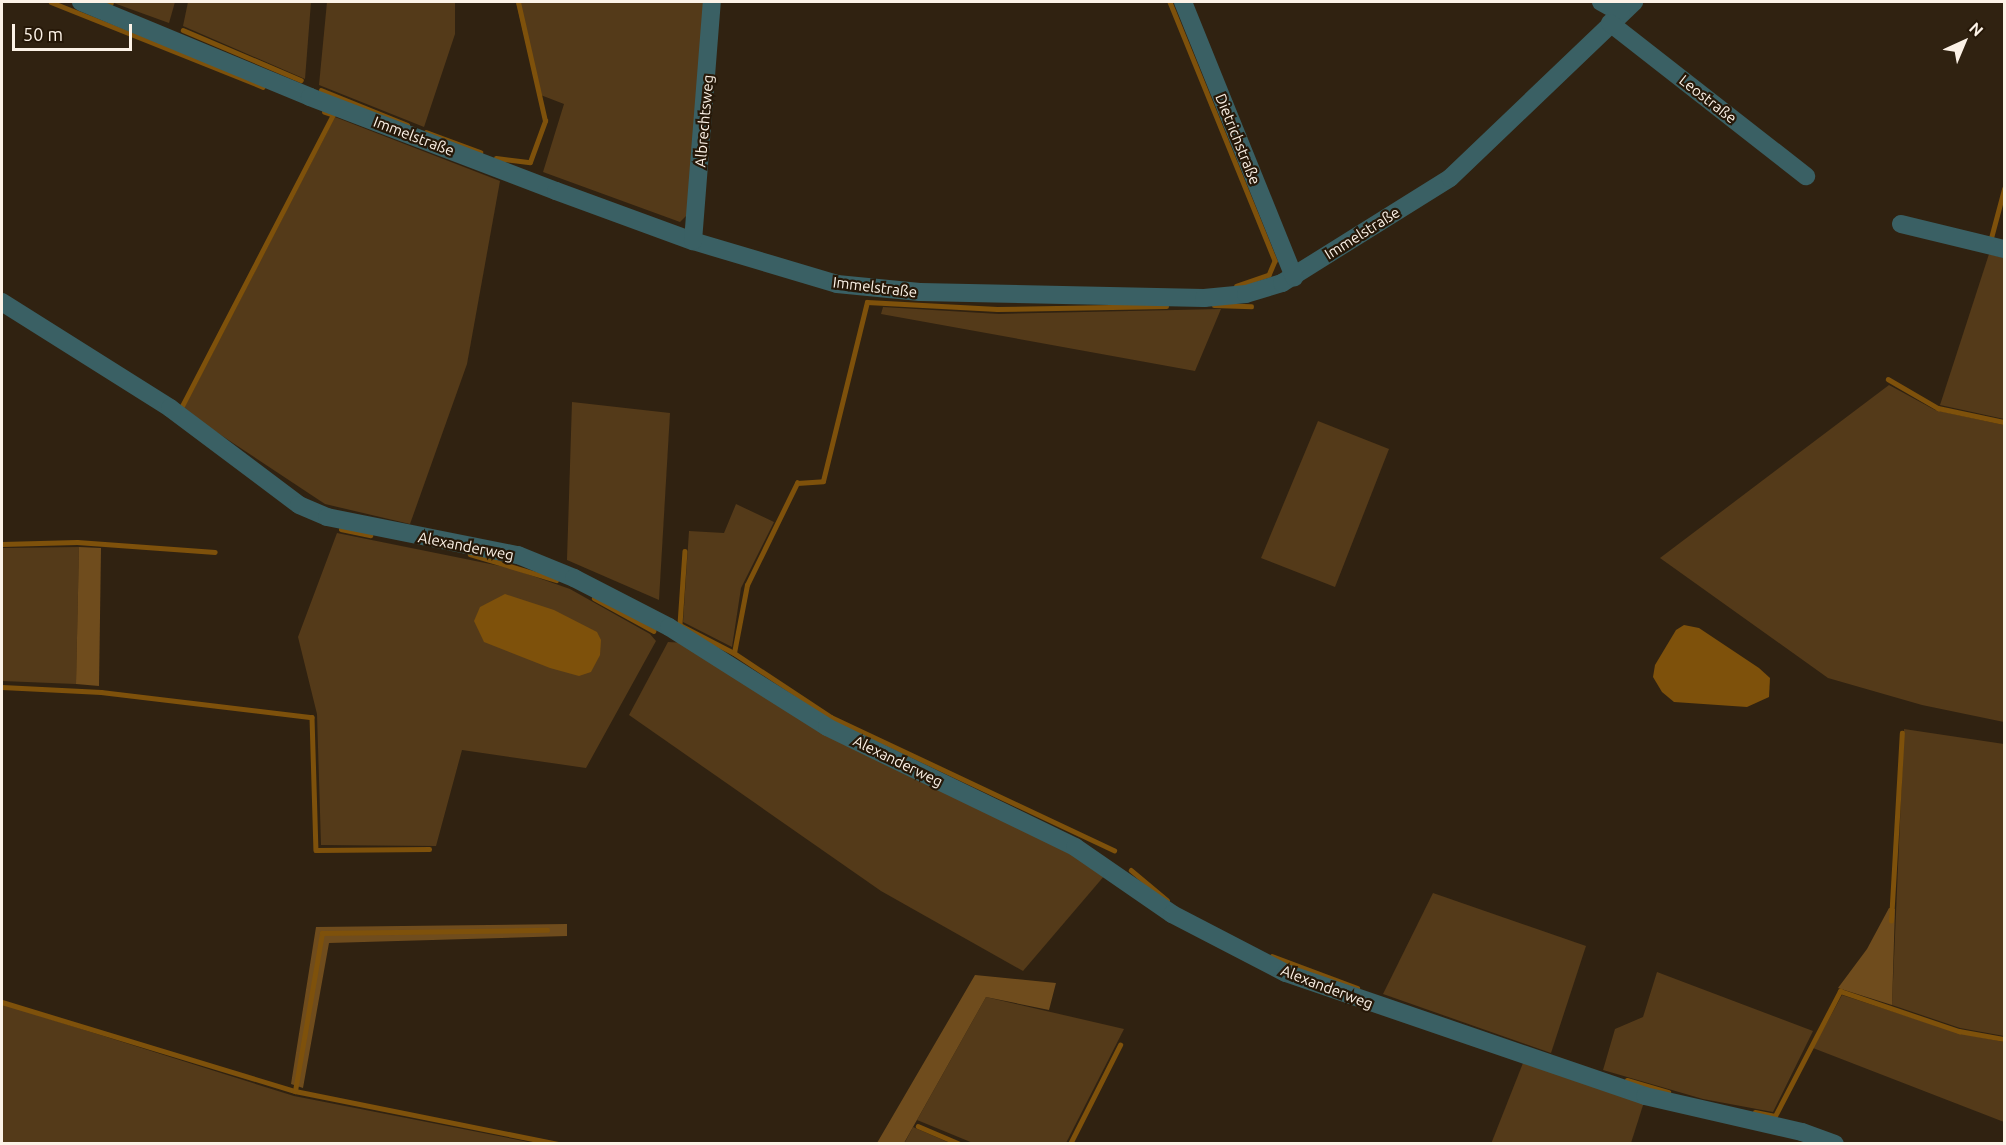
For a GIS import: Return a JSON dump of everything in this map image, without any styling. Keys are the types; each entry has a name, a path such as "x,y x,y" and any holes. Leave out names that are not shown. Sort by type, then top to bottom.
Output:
{"street":[{"name":"Immelstraße","path":"81,2 310,97 693,241 837,284 879,290 1204,298 1264,291 1294,277 1450,178 1622,12"},
{"name":"Albrechtsweg","path":"693,241 711,2"},
{"name":"Dietrichstraße","path":"1183,2 1294,277"},
{"path":"1601,2 1622,12"},
{"name":"Leostraße","path":"1622,12 1806,176"},
{"path":"1901,224 2004,249"},
{"name":"Alexanderweg","path":"2,302 170,408 299,505 327,518 518,555 574,578 669,627 827,727 1075,847 1172,914 1286,973 1645,1096 1802,1132 1835,1143"}],"shaded area":[{"path":"111,2 175,2 169,23"},
{"path":"188,2 311,2 305,79 183,26"},
{"path":"327,2 455,2 455,34 424,127 319,85"},
{"path":"516,2 705,2 690,212 680,222 543,172 564,104 538,94"},
{"path":"335,117 500,181 467,364 410,524 325,504 183,410"},
{"path":"1989,254 2004,258 2004,419 1940,405"},
{"path":"883,307 999,314 1221,309 1195,371 881,314"},
{"path":"1889,385 1935,410 2004,425 2004,722 1922,705 1828,678 1660,558"},
{"path":"572,402 670,413 659,600 567,560"},
{"path":"1318,421 1389,449 1335,587 1261,558"},
{"path":"736,504 774,522 741,588 732,647 683,622 689,531 724,533"},
{"path":"337,533 510,568 570,589 650,634 656,641 586,768 462,750 436,846 321,845 317,714 298,637"},
{"path":"79,547 76,684 2,681 2,548"},
{"path":"79,547 101,548 99,686 76,684"},
{"path":"505,594 554,610 597,632 601,640 600,655 591,672 579,676 550,668 484,642 474,621 480,607"},
{"path":"1684,625 1699,628 1759,668 1770,678 1769,697 1747,707 1674,702 1662,692 1653,677 1655,665 1676,630"},
{"path":"668,642 686,643 1072,851 1105,875 1023,971 881,891 629,715"},
{"path":"1904,729 2004,744 2004,1036 1960,1028 1892,1005"},
{"path":"1433,893 1586,946 1551,1053 1383,994"},
{"path":"1889,908 1895,909 1892,1005 1838,988 1867,949"},
{"path":"567,924 567,936 329,943 303,1088 291,1084 316,927"},
{"path":"1657,972 1813,1031 1773,1112 1703,1099 1603,1070 1615,1029 1643,1017"},
{"path":"975,975 1056,983 1049,1010 986,997 904,1143 877,1143"},
{"path":"1842,995 1959,1033 2004,1042 2004,1122 1813,1048"},
{"path":"986,997 1124,1029 1066,1143 973,1143 917,1120"},
{"path":"2,1004 294,1096 534,1143 2,1143"},
{"path":"1523,1063 1644,1102 1631,1143 1491,1144"},
{"path":"913,1127 950,1143 904,1144"}],"waterway":[{"path":"51,2 263,87"},
{"path":"496,158 530,162 545,121 518,2"},
{"path":"1170,2 1275,261 1269,275 1237,286"},
{"path":"183,30 301,80"},
{"path":"321,90 407,125"},
{"path":"181,408 333,115 324,112"},
{"path":"426,132 480,152"},
{"path":"1991,238 2004,189"},
{"path":"734,653 747,585 797,483 823,481 867,302 997,309 1166,306"},
{"path":"1214,305 1251,306"},
{"path":"1888,379 1938,408 2004,422"},
{"path":"341,529 370,535"},
{"path":"2,544 77,542 215,552"},
{"path":"685,551 680,625 734,653 831,717 1114,850"},
{"path":"470,554 556,580"},
{"path":"594,598 654,631"},
{"path":"2,687 101,692 312,717 316,850 429,849"},
{"path":"1891,921 1902,733"},
{"path":"1131,870 1167,900"},
{"path":"295,1091 322,933 547,930"},
{"path":"1272,956 1357,988"},
{"path":"1755,1112 1775,1116 1840,991 1959,1031 2004,1039"},
{"path":"2,1002 295,1091 558,1144"},
{"path":"1070,1144 1120,1045"},
{"path":"1627,1080 1668,1092"},
{"path":"918,1126 960,1144"}]}
